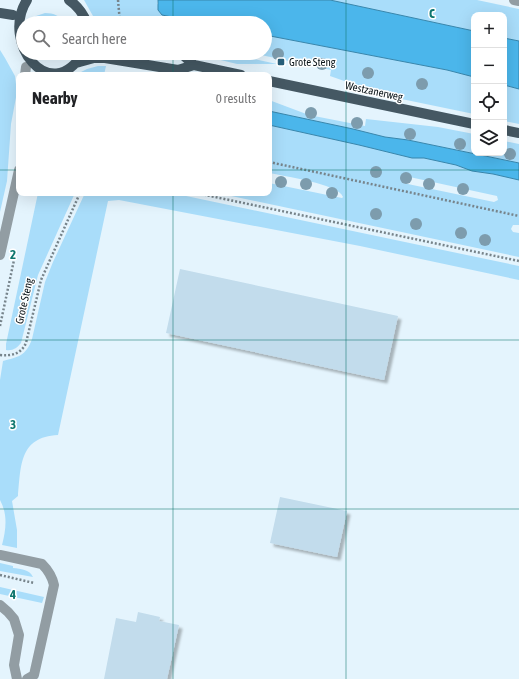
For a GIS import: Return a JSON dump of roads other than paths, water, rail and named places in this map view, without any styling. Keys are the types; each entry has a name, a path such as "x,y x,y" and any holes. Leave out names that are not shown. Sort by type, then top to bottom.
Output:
{"main road":[{"path":"10,25 13,15 27,0"},
{"path":"69,0 76,5 84,16"},
{"path":"0,13 13,15"},
{"path":"56,72 87,60"},
{"path":"117,60 178,70 194,65"},
{"path":"188,60 194,65 227,72"},
{"path":"24,68 39,72"},
{"name":"Westzanerweg","path":"272,82 471,123"},
{"path":"507,131 519,133"}],"street":[{"path":"514,0 519,1"},
{"path":"0,255 16,183"},
{"path":"0,555 42,564 52,576 54,585 34,675 27,679"},
{"path":"0,605 14,619 19,635 14,665 17,679"}],"water":[{"path":"158,0 330,0 471,30 471,76 447,70 272,36 272,16 162,15 158,10"},
{"path":"507,39 519,41 519,89 507,86"},
{"path":"272,112 385,137 408,140 471,153 471,156 485,156 519,163 519,180 472,171 456,165 424,158 412,158 272,126"}],"place":[{"name":"Grote Steng","path":"281,62"}]}
